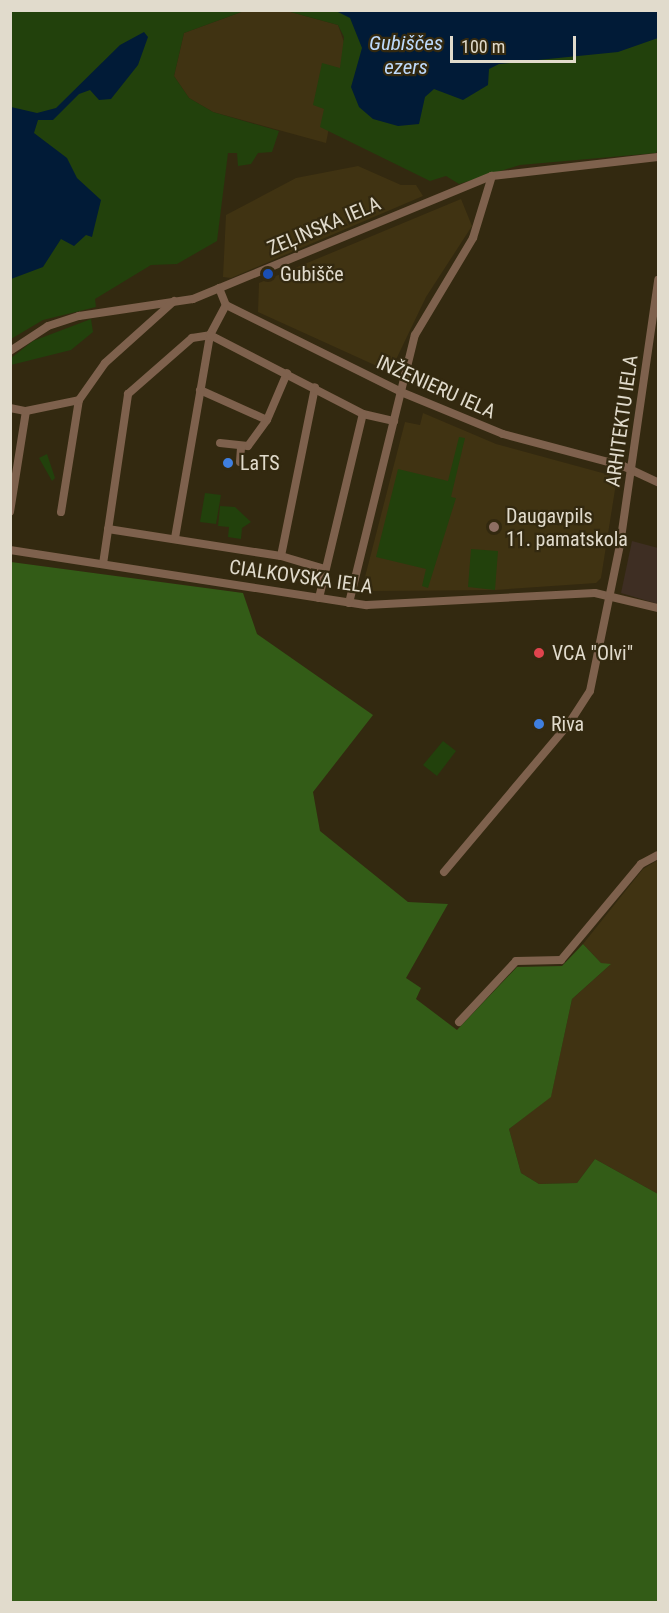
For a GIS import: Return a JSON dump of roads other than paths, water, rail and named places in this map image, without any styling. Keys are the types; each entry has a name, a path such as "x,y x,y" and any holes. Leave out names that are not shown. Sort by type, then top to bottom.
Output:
{"street":[{"name":"ZEĻINSKA IELA","path":"10,351 48,326 79,316 174,301 219,288 492,176 658,157"},
{"path":"349,603 415,335 473,238 492,176"},
{"name":"ARHITEKTU IELA","path":"444,872 584,701 611,597 658,280"},
{"path":"175,538 210,335 226,305 219,288"},
{"path":"62,512 79,400 105,363 174,301"},
{"name":"INŽENIERU IELA","path":"226,305 401,392 503,434 631,470 658,482"},
{"path":"103,564 128,394 192,338 210,335 315,387 363,414 394,421"},
{"path":"220,443 248,446 267,420 287,373"},
{"path":"281,556 315,387"},
{"path":"200,390 267,420"},
{"path":"10,408 26,411 79,400"},
{"path":"10,512 26,411"},
{"path":"319,598 363,414"},
{"path":"240,462 241,446"},
{"path":"108,529 281,556 325,569"},
{"name":"CIALKOVSKA IELA","path":"10,550 349,603 611,597 658,608"},
{"path":"459,1022 516,961 561,960 641,864 658,855"}],"water":[{"name":"Gubiščes ezers","path":"336,11 658,11 658,38 618,52 499,64 489,69 488,85 463,100 434,89 425,97 419,124 398,126 373,119 359,107 351,87 362,48 350,18"},
{"path":"144,32 148,37 138,65 111,99 99,100 90,90 79,94 53,120 38,120 34,133 67,158 77,178 101,200 92,237 86,235 74,246 61,239 43,267 11,279 11,107 37,113 56,108 120,45"}],"place":[{"name":"Gubišče","path":"268,274"},
{"name":"LaTS","path":"228,463"},
{"name":"Daugavpils 11. pamatskola","path":"494,527"},
{"name":"VCA \"Olvi\"","path":"539,653"},
{"name":"Riva","path":"539,724"}]}
